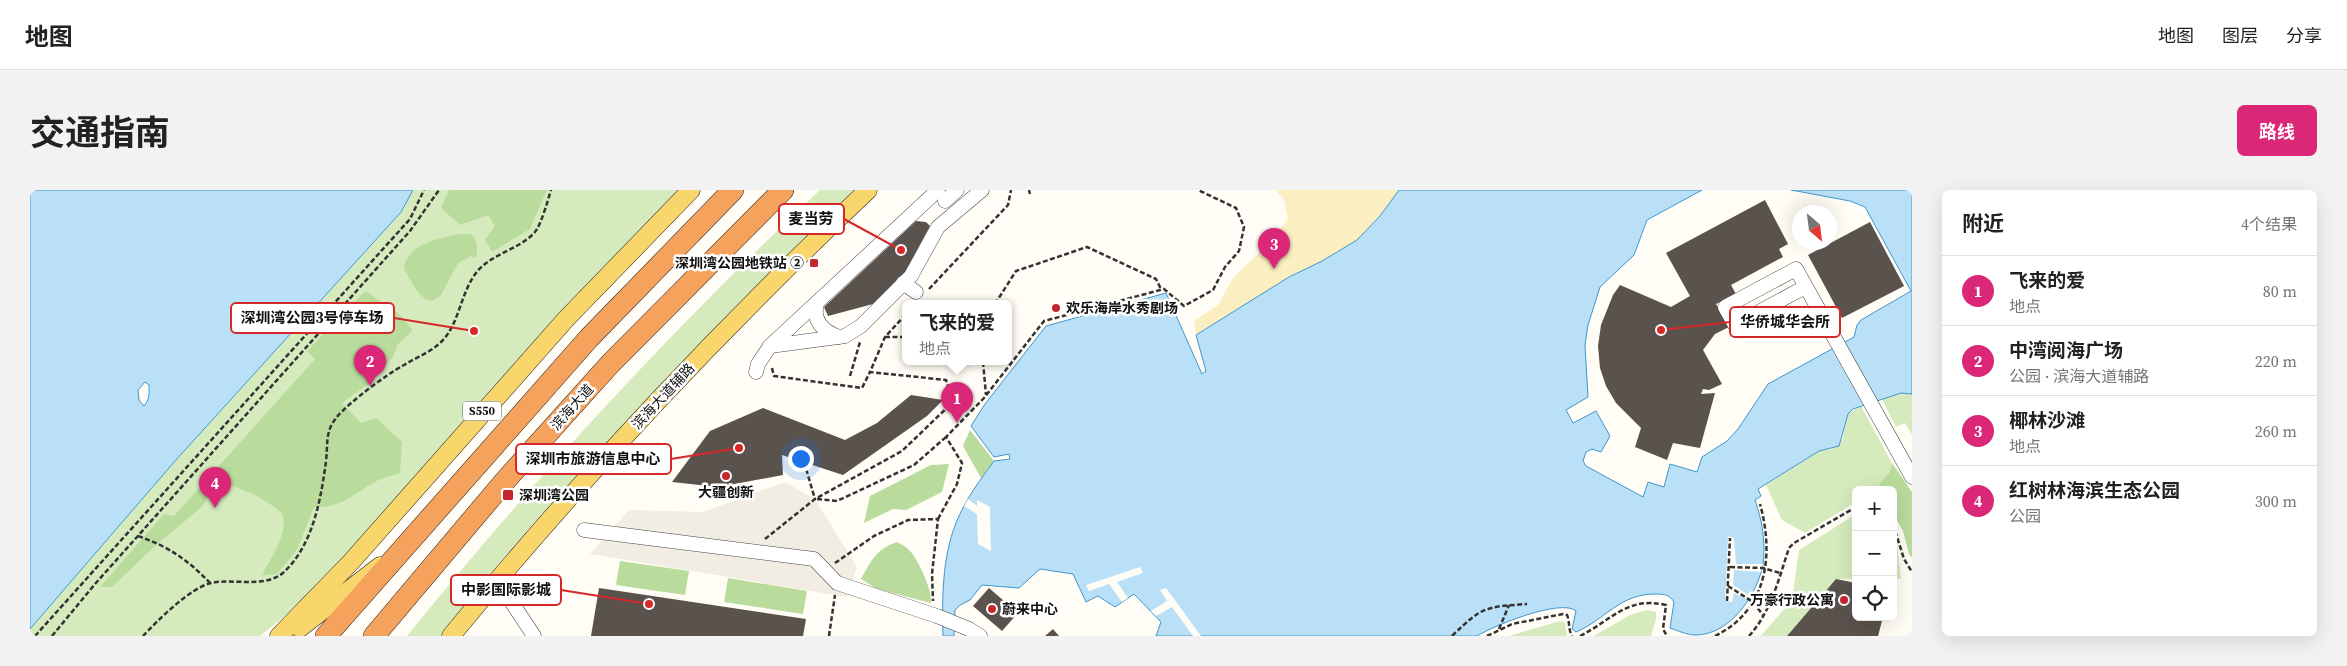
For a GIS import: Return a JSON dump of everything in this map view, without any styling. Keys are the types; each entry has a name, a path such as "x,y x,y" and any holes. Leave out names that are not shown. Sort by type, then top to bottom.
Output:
{"highway":[{"name":"S550","path":"326,636 589,338 733,190"},
{"name":"滨海大道","path":"374,636 504,482 610,364 783,190"}],"main road":[{"name":"S550","path":"279,636 350,562 559,327 691,190"},
{"name":"滨海大道辅路","path":"451,636 497,580 699,356 868,190"},
{"path":"290,636 404,547"}],"street":[{"path":"756,372 758,364 770,346 817,303 941,196 957,190"},
{"path":"770,346 839,337 861,326 911,276 938,227 982,190"},
{"path":"1805,287 1735,325 1725,307 1796,269 1912,478"},
{"path":"903,283 921,291"},
{"path":"817,303 815,310 819,324 830,334 839,337"},
{"path":"584,530 814,559 837,583 934,615 974,632"},
{"path":"497,580 527,634"}],"path":[{"path":"35,636 410,219 424,190"},
{"path":"52,636 138,536 410,231 440,190"},
{"path":"143,636 164,614 210,583 271,580 283,573 296,559 314,524 324,479 328,429 343,410 404,365 425,354 441,342 450,332 467,286 478,271 535,232 551,190"},
{"path":"921,291 1008,205 1011,190"},
{"path":"1029,190 1030,194"},
{"path":"1012,361 1044,321 1164,289 1184,306 1213,290 1225,268 1239,251 1244,227 1236,208 1198,190"},
{"path":"998,300 1016,271 1087,247 1156,279 1161,290"},
{"path":"751,550 815,499 902,451 954,402 946,380 870,372 885,337 902,318"},
{"path":"885,337 902,337"},
{"path":"850,376 860,342"},
{"path":"983,365 986,394"},
{"path":"815,499 837,501 914,465 946,437 986,394 1009,365"},
{"path":"934,615 932,574 938,519 957,484 962,463 946,437"},
{"path":"804,462 815,499"},
{"path":"1715,636 1734,624 1753,602 1765,569 1768,550 1766,524 1760,504"},
{"path":"1749,636 1763,615 1790,548 1794,543 1852,509"},
{"path":"824,570 874,536 908,520 938,519"},
{"path":"1895,531 1904,559 1912,572"},
{"path":"138,536 163,545 195,568 210,583"},
{"path":"1727,601 1730,538"},
{"path":"1730,567 1765,569 1781,573"},
{"path":"829,636 837,583"},
{"path":"1728,586 1750,599 1763,615"},
{"path":"1580,636 1618,611 1644,602 1666,605 1663,629 1666,636"},
{"path":"1452,636 1479,611 1491,607 1527,604"},
{"path":"1499,630 1509,605"},
{"path":"1487,636 1512,624 1563,614 1568,615 1570,620 1569,632 1572,636"}],"green space":[{"path":"413,190 681,190 316,591 260,636 30,636 30,629 175,461 401,212"},
{"path":"449,190 547,190 530,229 492,252 485,240 495,226 488,215 460,225 441,208"},
{"path":"820,190 856,190 725,318 599,451 507,553 441,636 407,636 504,520 606,406 711,296"},
{"path":"460,234 471,234 475,240 477,245 476,258 471,256 458,263 441,295 432,301 427,300 415,288 404,268 406,260 418,248 434,240"},
{"path":"365,291 396,311 413,330 398,344 393,357 370,383 342,403 361,423 376,418 402,442 400,473 374,482 351,497 331,506 314,507 297,550 277,574 262,575 281,538 284,522 283,514 252,494 216,481 203,506 156,545 112,587 100,587 164,514 174,516 315,359 307,351"},
{"path":"1901,393 1912,394 1912,435 1905,423 1896,427 1882,399"},
{"path":"1861,406 1892,463 1891,472 1879,484 1879,486 1852,486 1852,504 1805,533 1782,520 1766,485 1819,451 1834,448 1842,440 1848,414"},
{"path":"970,430 994,461 981,478 963,446"},
{"path":"1892,463 1912,492 1912,558 1909,554 1903,531 1897,520 1897,486 1879,486 1890,472"},
{"path":"949,464 942,492 906,510 893,509 864,523 870,496 931,465"},
{"path":"1852,517 1852,579 1836,579 1787,636 1761,636 1792,600 1799,550"},
{"path":"897,542 909,550 917,561 930,591 931,603 877,589 861,579 871,561 879,552"},
{"path":"1897,544 1901,579 1897,579"},
{"path":"620,561 689,571 685,595 616,585"},
{"path":"728,578 807,591 803,614 724,602"},
{"path":"1647,610 1656,612 1651,636 1594,636 1630,615"},
{"path":"1560,621 1565,623 1567,636 1509,636"}],"sand":[{"path":"1276,190 1399,190 1380,216 1357,240 1322,261 1289,277 1196,335 1194,321 1218,305 1233,278 1269,243 1288,219 1284,200"}],"shaded area":[{"path":"785,482 815,499 857,567 847,597 590,554 629,510 703,512"}],"water":[{"path":"30,190 413,190 401,212 175,461 30,629","holes":["145,382 149,385 148,399 144,406 139,400 138,390"]},
{"path":"1399,190 1702,190 1647,220 1634,255 1600,287 1588,325 1585,345 1588,397 1566,410 1573,423 1596,411 1610,436 1601,452 1592,449 1586,452 1583,461 1586,466 1643,497 1648,482 1664,487 1670,464 1697,472 1702,457 1727,441 1738,429 1768,384 1854,337 1857,325 1861,320 1911,291 1865,207 1850,201 1791,190 1912,190 1912,394 1901,393 1853,409 1848,414 1839,446 1819,451 1758,489 1761,496 1755,500 1760,515 1764,540 1763,564 1760,576 1749,600 1740,611 1720,628 1708,633 1693,635 1670,628 1674,602 1667,595 1657,594 1644,595 1623,602 1576,632 1572,629 1576,611 1568,608 1556,608 1511,620 1477,636 1156,636 1161,622 1134,594 1115,607 1098,596 1086,602 1073,574 1040,569 1019,588 982,585 970,600 955,610 954,636 943,636 945,564 951,536 968,498 994,461 1010,459 1009,454 994,457 971,426 985,404 1046,326 1166,293 1202,374 1206,371 1196,335 1289,277 1322,261 1357,240 1380,216"}],"pier":[{"path":"968,499 977,506 977,500 990,507 991,551 978,544 977,514 964,506"},
{"path":"1728,536 1734,538 1736,564 1763,564 1761,572 1734,570 1733,585 1750,596 1748,600 1734,593 1732,602 1725,601"},
{"path":"1140,567 1143,573 1117,582 1128,598 1122,602 1109,584 1089,591 1086,585"},
{"path":"1166,588 1201,636 1193,636 1172,607 1156,616 1151,611 1167,601 1160,590"}],"building":[{"path":"1765,200 1788,244 1779,249 1783,257 1731,285 1736,294 1716,304 1729,327 1715,334 1703,350 1722,384 1709,390 1703,389 1701,394 1715,393 1700,448 1673,443 1667,460 1635,447 1641,428 1616,403 1606,386 1600,368 1598,346 1601,325 1613,295 1620,285 1671,307 1690,296 1666,253"},
{"path":"916,221 926,222 930,226 904,274 873,304 828,316 824,307"},
{"path":"1870,222 1904,286 1842,318 1808,255 1817,250 1837,250 1837,240"},
{"path":"911,395 943,400 927,416 843,475 782,455 783,475 718,487 672,482 710,431 763,408 845,440 877,423"},
{"name":"万豪行政公寓","path":"1836,579 1852,582 1852,621 1882,621 1878,636 1787,636"},
{"path":"599,588 806,619 803,636 591,636"},
{"path":"989,588 1018,613 1002,631 973,606"},
{"path":"1053,629 1059,636 1045,636"}],"place":[{"name":"麦当劳","path":"901,250"},
{"name":"深圳湾公园地铁站 ②","path":"814,263"},
{"name":"椰林沙滩","path":"1274,269"},
{"name":"欢乐海岸水秀剧场","path":"1056,308"},
{"name":"华侨城华会所","path":"1661,330"},
{"name":"深圳湾公园3号停车场","path":"474,331"},
{"name":"中湾阅海广场","path":"370,386"},
{"name":"飞来的爱","path":"957,423"},
{"name":"深圳市旅游信息中心","path":"739,448"},
{"name":"大疆创新","path":"726,476"},
{"name":"深圳湾公园","path":"508,495"},
{"name":"红树林海滨生态公园","path":"215,508"},
{"name":"万豪行政公寓","path":"1844,600"},
{"name":"中影国际影城","path":"649,604"},
{"name":"蔚来中心","path":"992,609"}]}
